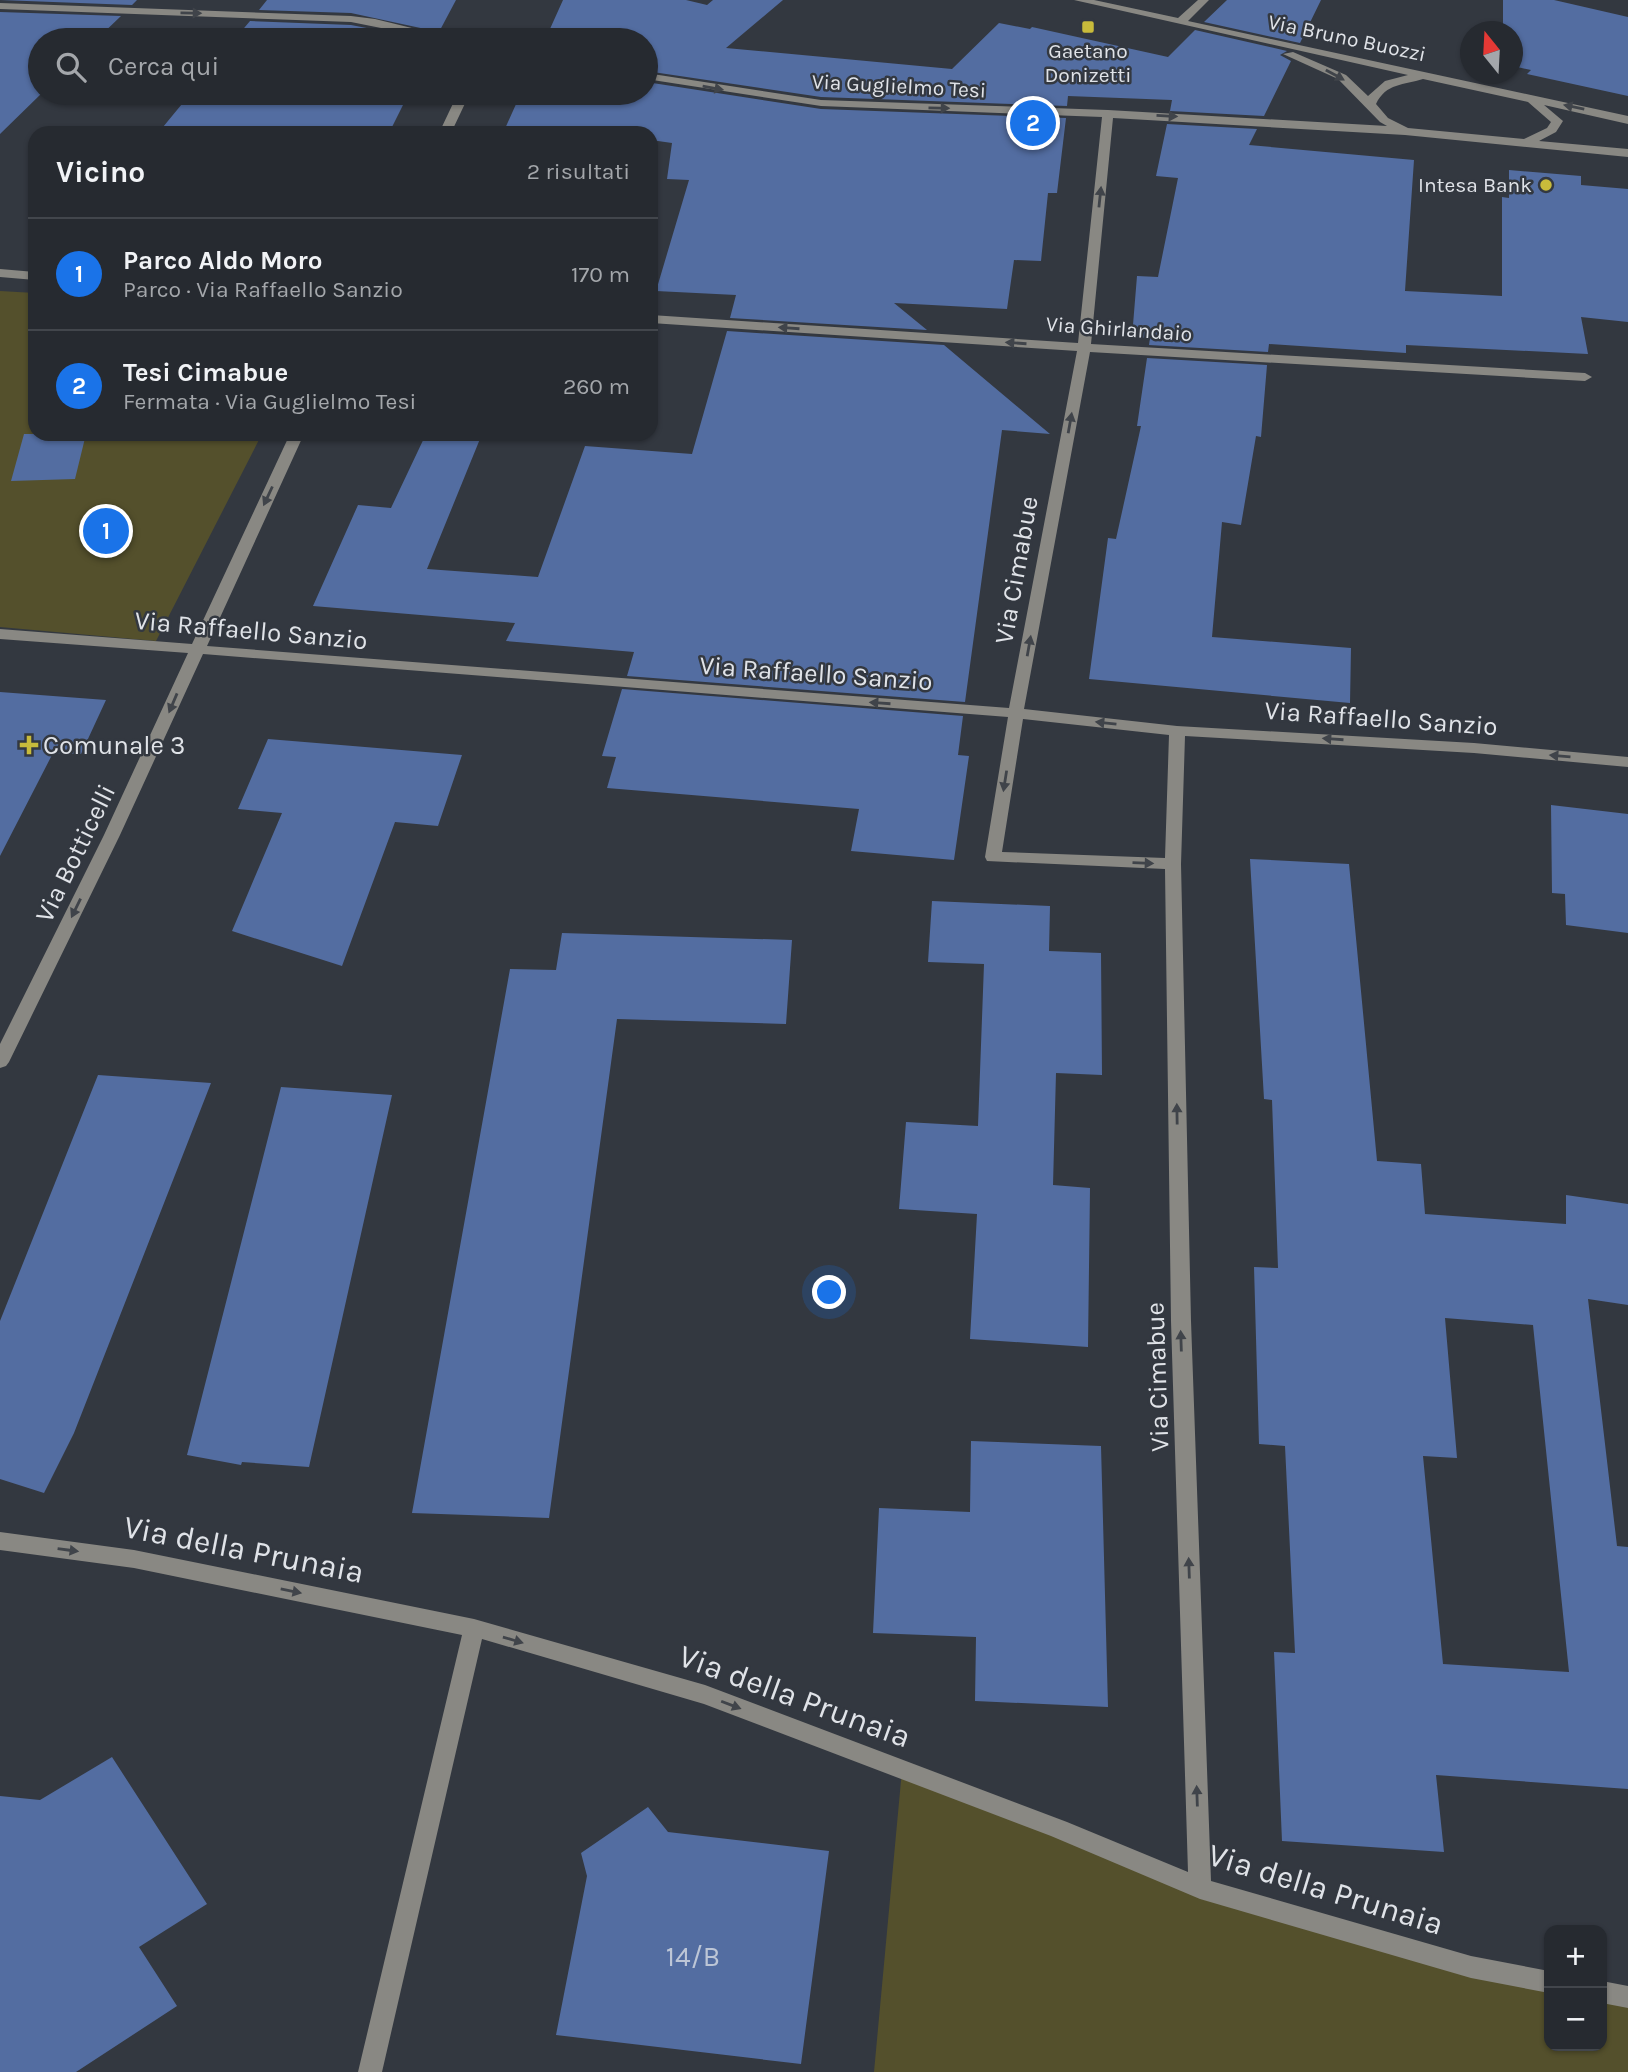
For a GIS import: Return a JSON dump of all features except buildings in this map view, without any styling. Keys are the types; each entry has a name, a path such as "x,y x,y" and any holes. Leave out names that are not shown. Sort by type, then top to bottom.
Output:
{"street":[{"name":"Via Bruno Buozzi","path":"1079,0 1628,120"},
{"path":"1180,22 1204,0"},
{"path":"0,6 351,19 402,28"},
{"name":"Via Bruno Buozzi","path":"1250,38 1342,77 1384,120 1405,131 1628,153"},
{"name":"Via Bruno Buozzi","path":"1370,104 1379,88 1390,83 1435,76"},
{"name":"Via Guglielmo Tesi","path":"658,78 821,103 893,108 1108,113 1405,131"},
{"name":"Via Bruno Buozzi","path":"1520,96 1547,111 1557,121 1552,130 1525,142"},
{"path":"448,126 458,105"},
{"name":"Via Cimabue","path":"1108,113 1084,348 1016,713 993,857 1174,864"},
{"path":"0,273 28,275"},
{"name":"Via Ghirlandaio","path":"658,319 1585,377"},
{"name":"Via Botticelli","path":"0,1062 112,835 294,441"},
{"name":"Via Raffaello Sanzio","path":"0,634 1016,713 1177,731 1474,748 1628,762"},
{"name":"Via Cimabue","path":"1177,731 1174,864 1181,1321 1200,1888"},
{"name":"Via della Prunaia","path":"0,1541 134,1559 474,1628 705,1695 1059,1829 1200,1888 1471,1967 1544,1981"},
{"path":"370,2072 474,1628"},
{"path":"1607,1993 1628,1997"}],"shaded area":[{"path":"0,291 28,293 28,441 258,441 156,641 0,627"},
{"path":"902,1770 1200,1888 1471,1967 1544,1981 1544,2051 1607,2051 1607,1993 1628,1997 1628,2072 874,2072"}],"place":[{"name":"Gaetano Donizetti","path":"1088,27"},
{"name":"Tesi Cimabue","path":"1033,123"},
{"name":"Intesa Bank","path":"1546,185"},
{"name":"Parco Aldo Moro","path":"106,531"},
{"name":"Comunale 3","path":"29,745"}]}
